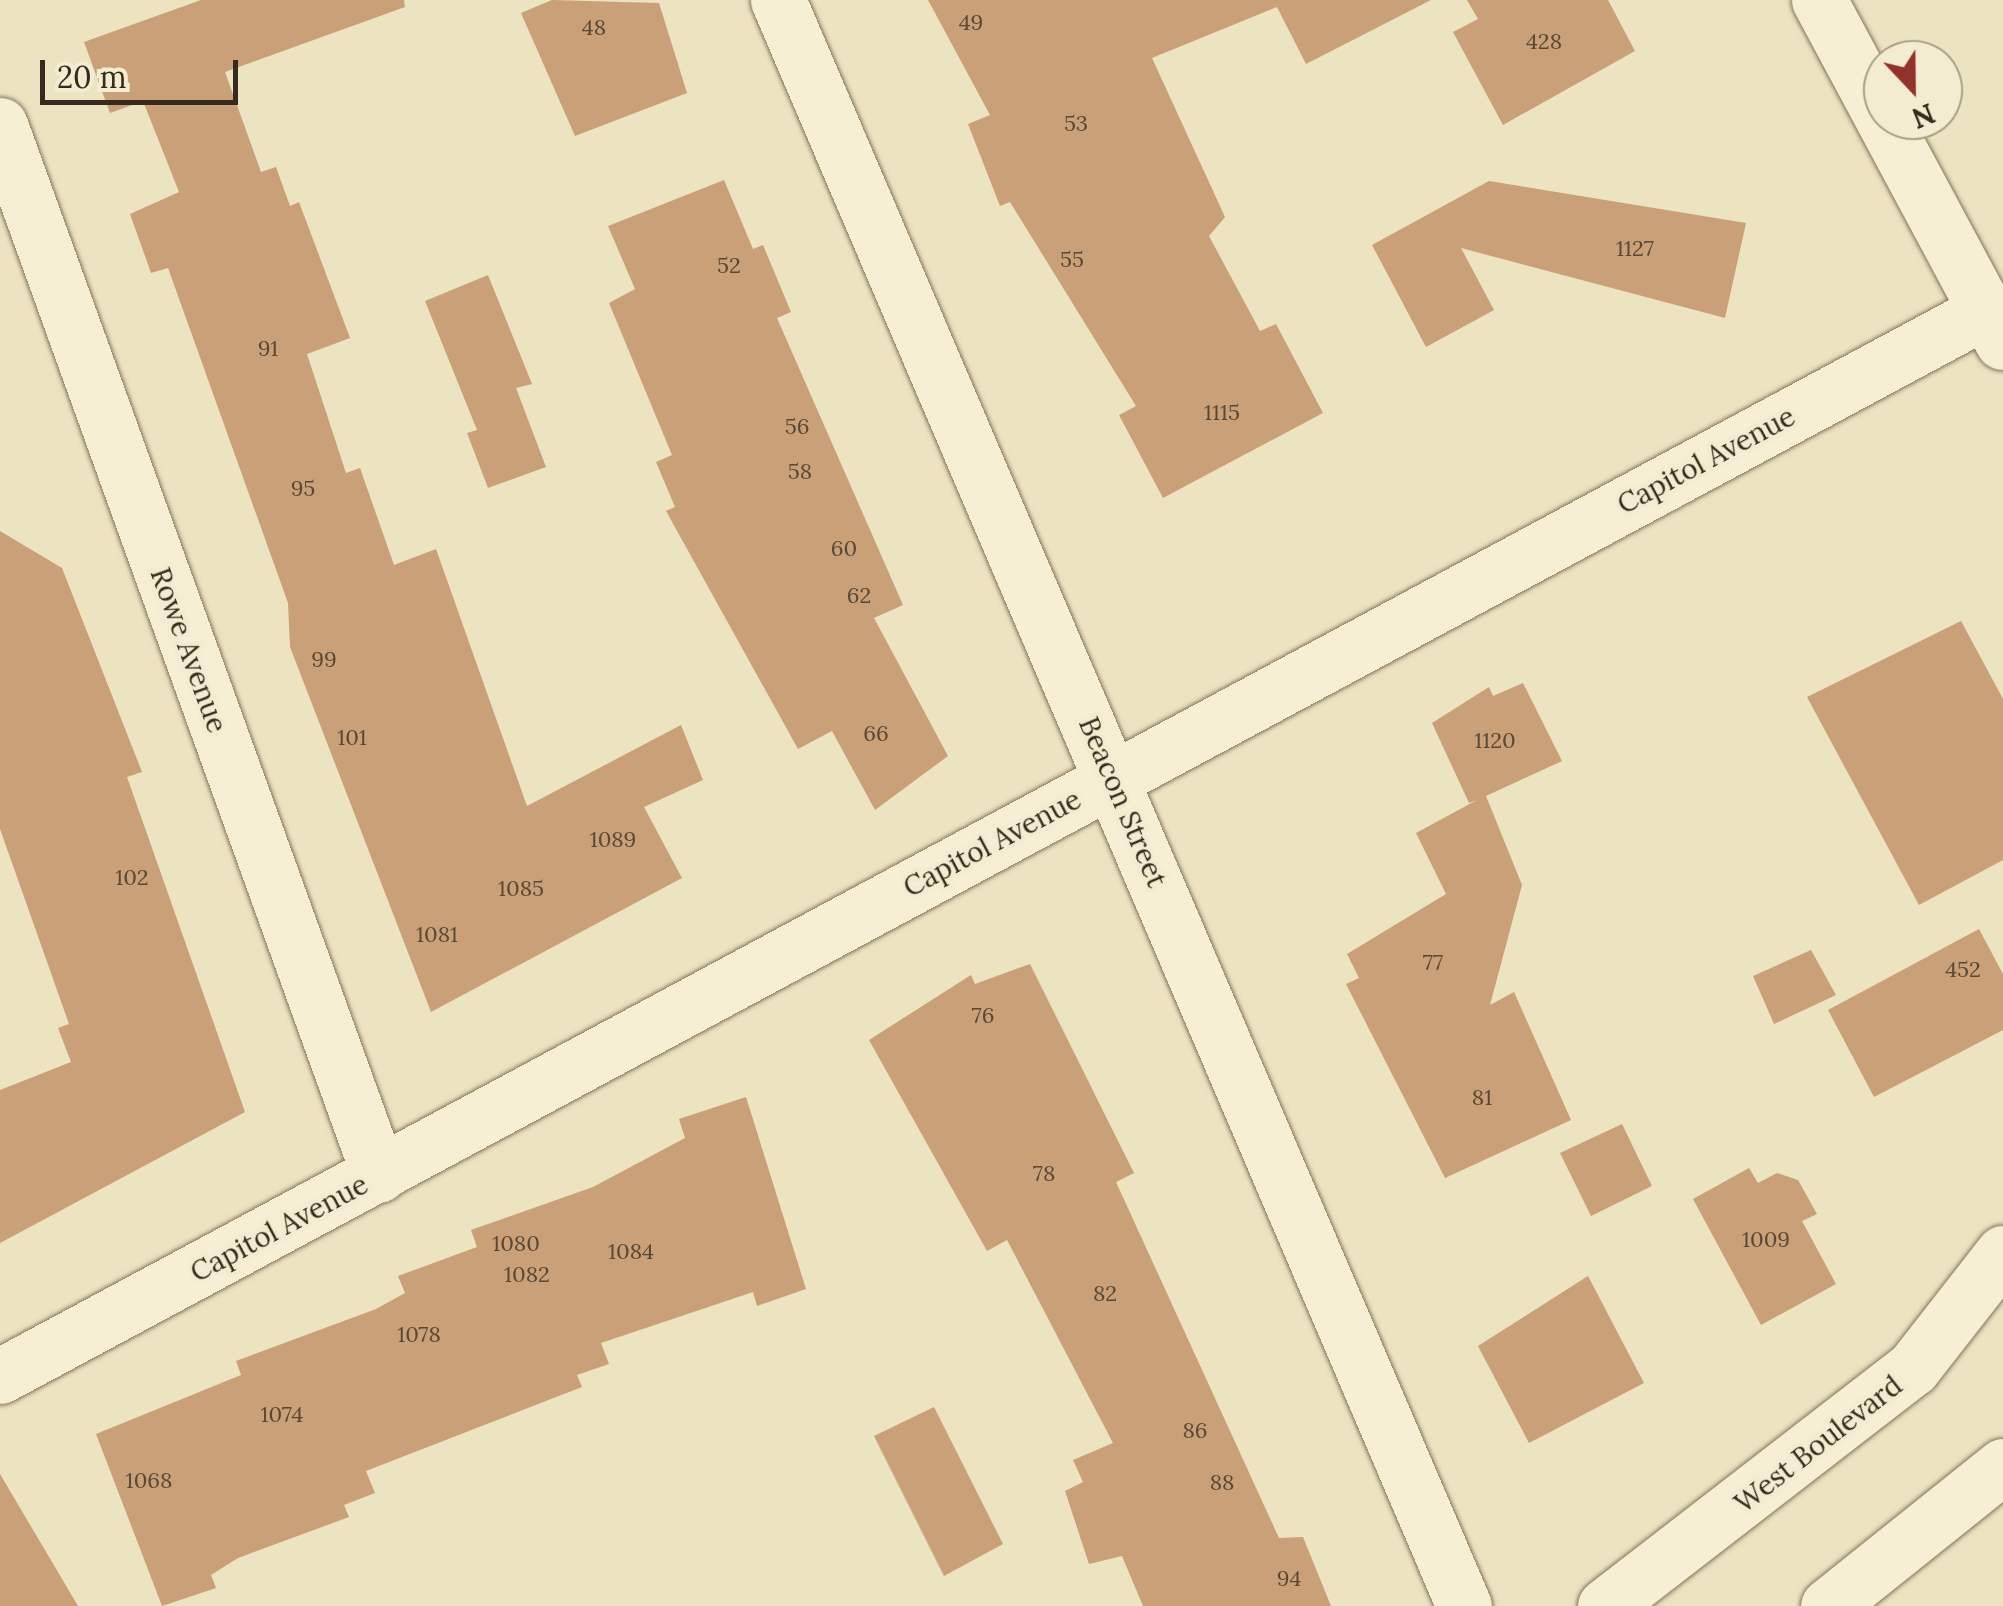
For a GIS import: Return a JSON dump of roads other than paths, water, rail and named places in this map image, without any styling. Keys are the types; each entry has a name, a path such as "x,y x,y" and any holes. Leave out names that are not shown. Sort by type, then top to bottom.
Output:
{"main road":[{"name":"Beacon Street","path":"778,0 1114,777 1464,1606"},
{"path":"1819,0 1994,328"},
{"name":"Rowe Avenue","path":"0,125 378,1174"},
{"name":"Capitol Avenue","path":"0,1376 1114,777 1994,328"},
{"name":"West Boulevard","path":"1605,1606 1913,1368 2003,1253"},
{"path":"1828,1606 2003,1466"}]}
